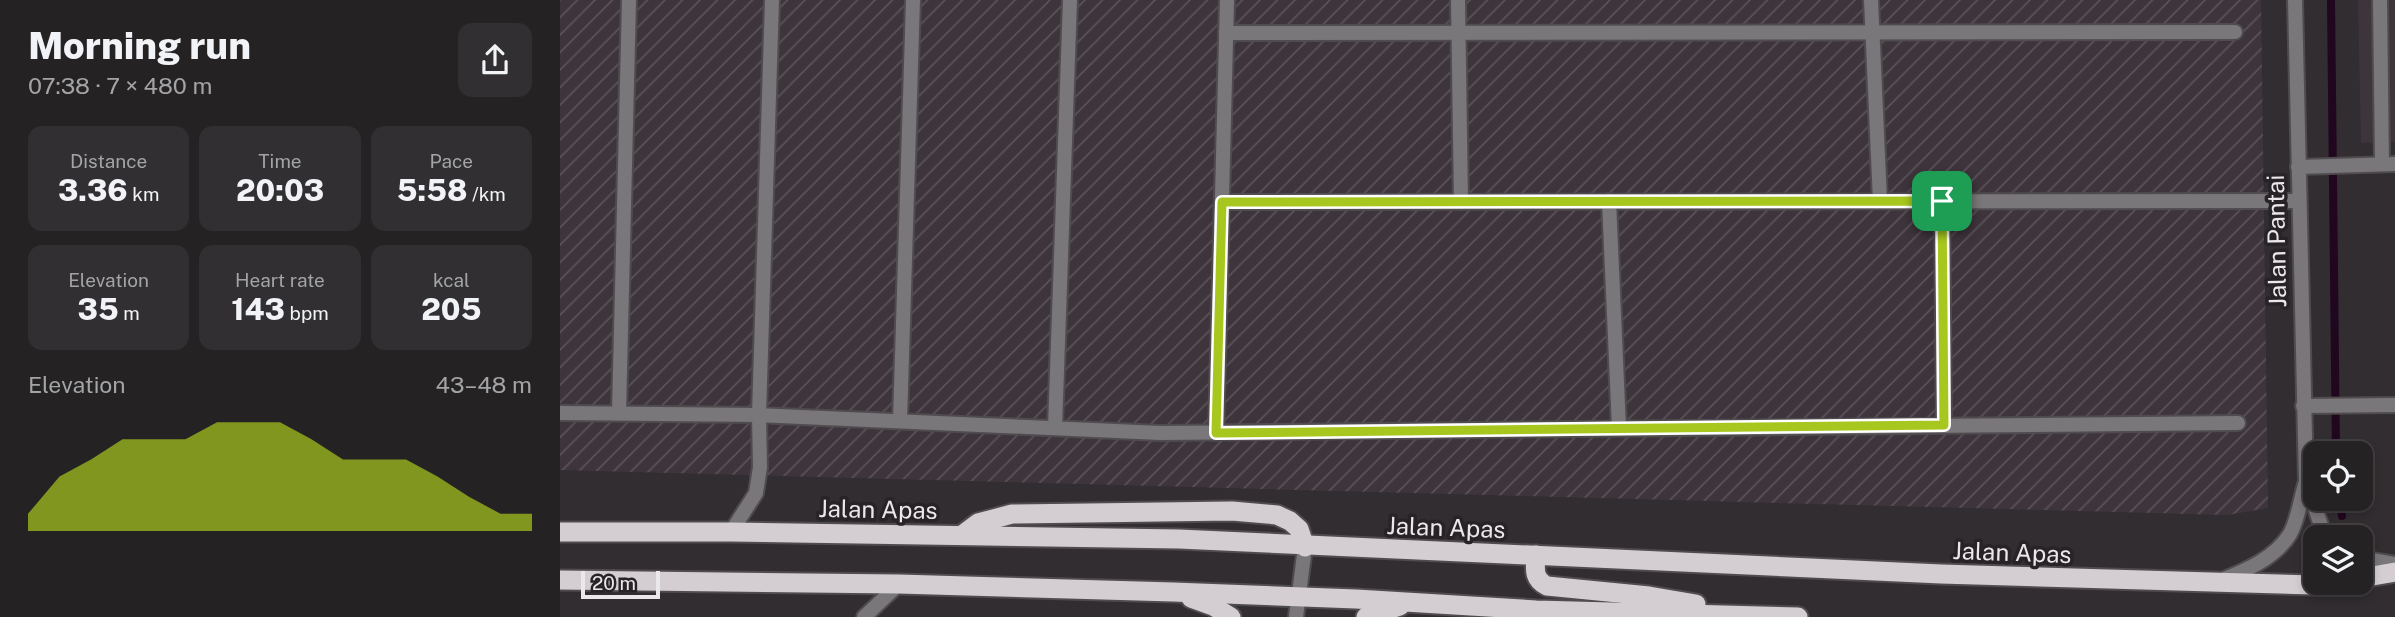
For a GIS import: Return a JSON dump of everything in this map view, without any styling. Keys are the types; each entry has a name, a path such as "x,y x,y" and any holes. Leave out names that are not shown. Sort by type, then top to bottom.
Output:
{"highway":[{"path":"962,535 978,523 1013,514 1232,511 1277,515 1290,521 1299,529 1305,547"},
{"name":"Jalan Apas","path":"560,532 1179,539 1305,547 1927,573 2303,585"},
{"path":"1536,555 1535,576 1540,582 1556,589 1649,596 1773,616"},
{"path":"2373,576 2395,572"},
{"path":"560,580 899,584 1173,592 1414,602 1513,613 1798,617"},
{"path":"1173,592 1213,606 1231,617"},
{"path":"1366,617 1414,602"}],"street":[{"path":"619,413 629,0"},
{"path":"731,532 755,493 760,467 759,415 772,0"},
{"path":"900,421 913,0"},
{"path":"1055,428 1070,0"},
{"path":"1216,433 1227,0"},
{"path":"1458,0 1461,202"},
{"path":"1871,0 1880,201"},
{"name":"Jalan Pantai","path":"2295,0 2304,441"},
{"path":"2298,167 2389,164 2380,0"},
{"path":"1226,33 2235,32"},
{"path":"1609,201 1619,428"},
{"path":"1942,201 1944,425"},
{"path":"1222,202 2298,201"},
{"path":"2303,406 2395,405"},
{"path":"560,413 759,415 1160,433 2238,423"},
{"path":"2212,584 2250,568 2277,550 2291,533 2303,488"},
{"path":"1296,617 1305,547"},
{"path":"2373,560 2395,564"},
{"path":"864,617 899,584"}],"shaded area":[{"path":"560,0 2261,0 2268,508 2227,515 560,470"},
{"path":"2358,0 2395,0 2395,142 2361,143"}],"waterway":[{"path":"2331,0 2336,441"},
{"path":"2341,511 2342,516"}],"route":[{"path":"1942,201 1944,425 1216,433 1222,202 1942,201"}]}
